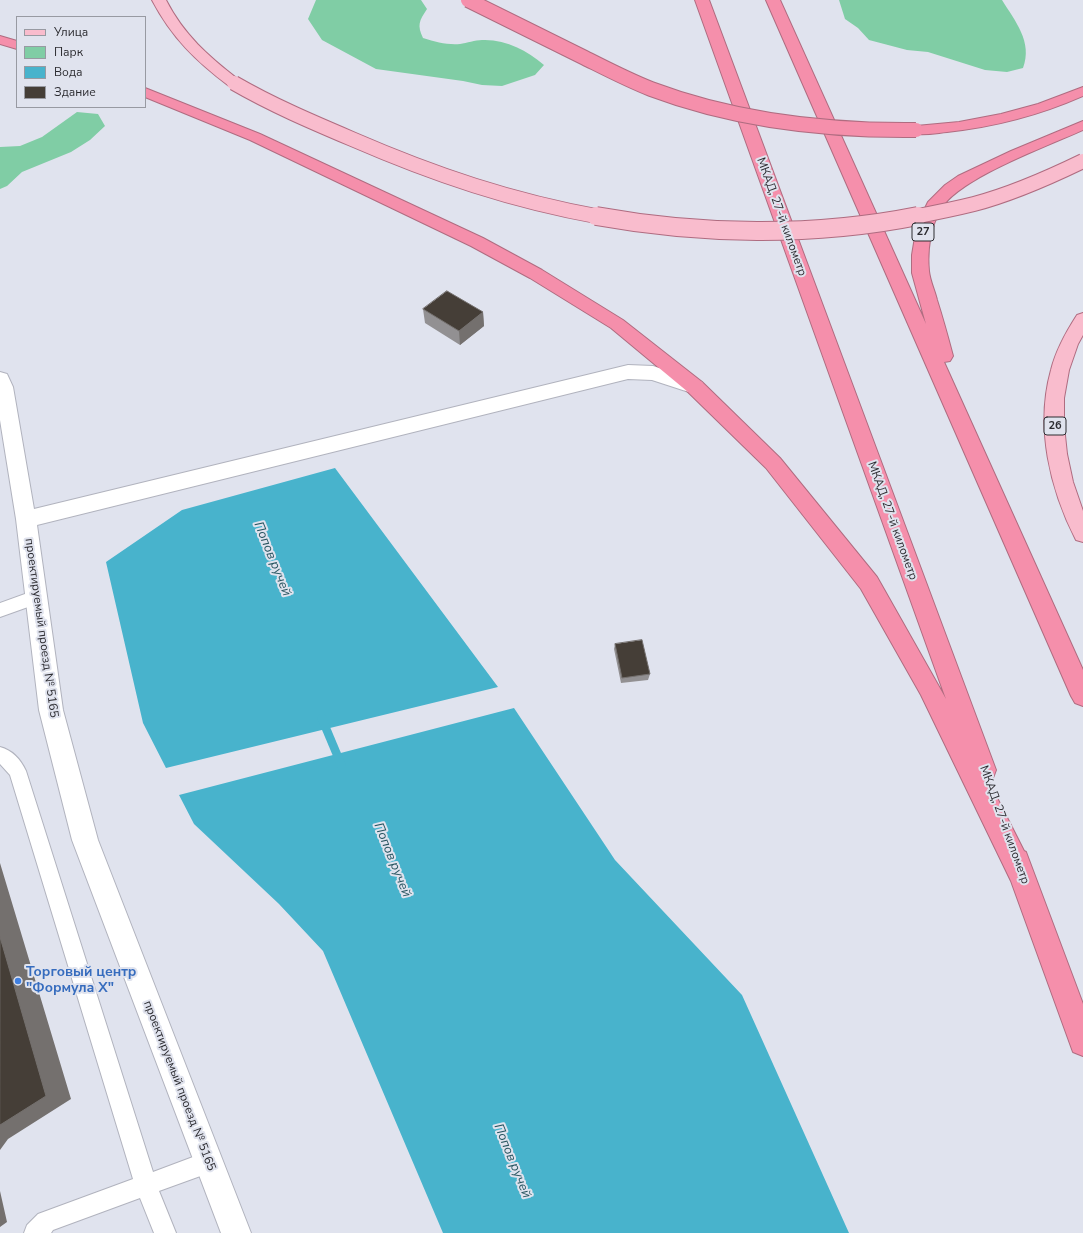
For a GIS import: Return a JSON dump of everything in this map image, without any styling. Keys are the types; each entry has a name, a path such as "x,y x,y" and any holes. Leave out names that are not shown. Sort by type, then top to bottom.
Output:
{"highway":[{"path":"468,0 625,78 658,92 739,114 800,124 856,130 916,130 964,126 1011,117 1053,104 1083,91"},
{"name":"МКАД, 27-й километр","path":"702,0 1083,1042"},
{"path":"773,0 1083,696"},
{"path":"0,40 16,45"},
{"path":"146,92 255,138 477,242 536,274 618,324 695,387 773,463 869,584 929,688 1022,875"},
{"name":"27","path":"963,425 921,273 920,255 925,225 934,206 951,188 964,179 1016,154 1083,125"}],"main road":[{"path":"159,0 168,18 192,50 234,83 289,113 418,167 469,185 556,208 615,219 667,225 778,230 833,227 882,222 958,208 992,198 1083,161"},
{"name":"26","path":"1083,319 1067,347 1060,365 1054,391 1054,419 1061,477 1076,520 1083,534"}],"street":[{"path":"26,519 628,372 654,373 695,387"},
{"name":"проектируемый проезд № 5165","path":"0,379 4,387 26,519 51,710 85,840 236,1233"}],"lane":[{"path":"0,610 36,597"},
{"path":"0,755 4,756 17,771 146,1186 165,1233"},
{"path":"35,1233 46,1222 208,1162"}],"green space":[{"path":"316,0 421,0 427,9 420,23 420,30 423,38 451,44 460,44 479,40 499,41 523,50 544,65 535,75 502,86 482,85 376,69 322,40 308,19"},
{"path":"839,0 1002,0 1017,24 1024,41 1026,58 1023,68 1007,72 985,70 928,52 907,50 869,40 858,28 845,19"},
{"path":"77,112 98,114 105,126 90,140 71,152 22,172 7,186 0,189 0,147 20,146 42,137"}],"water":[{"path":"335,468 498,687 166,768 143,723 106,562 182,510"},
{"path":"514,708 615,860 742,995 849,1233 443,1233 323,951 279,904 194,824 179,795"}],"building":[{"path":"447,291 483,312 459,331 423,309"},
{"path":"642,640 650,674 622,678 615,644"},
{"path":"0,937 46,1096 0,1125"}],"waterway":[{"name":"Попов ручей","path":"322,718 341,765"}],"place":[{"name":"Торговый центр \"Формула X\"","path":"18,981"}]}
